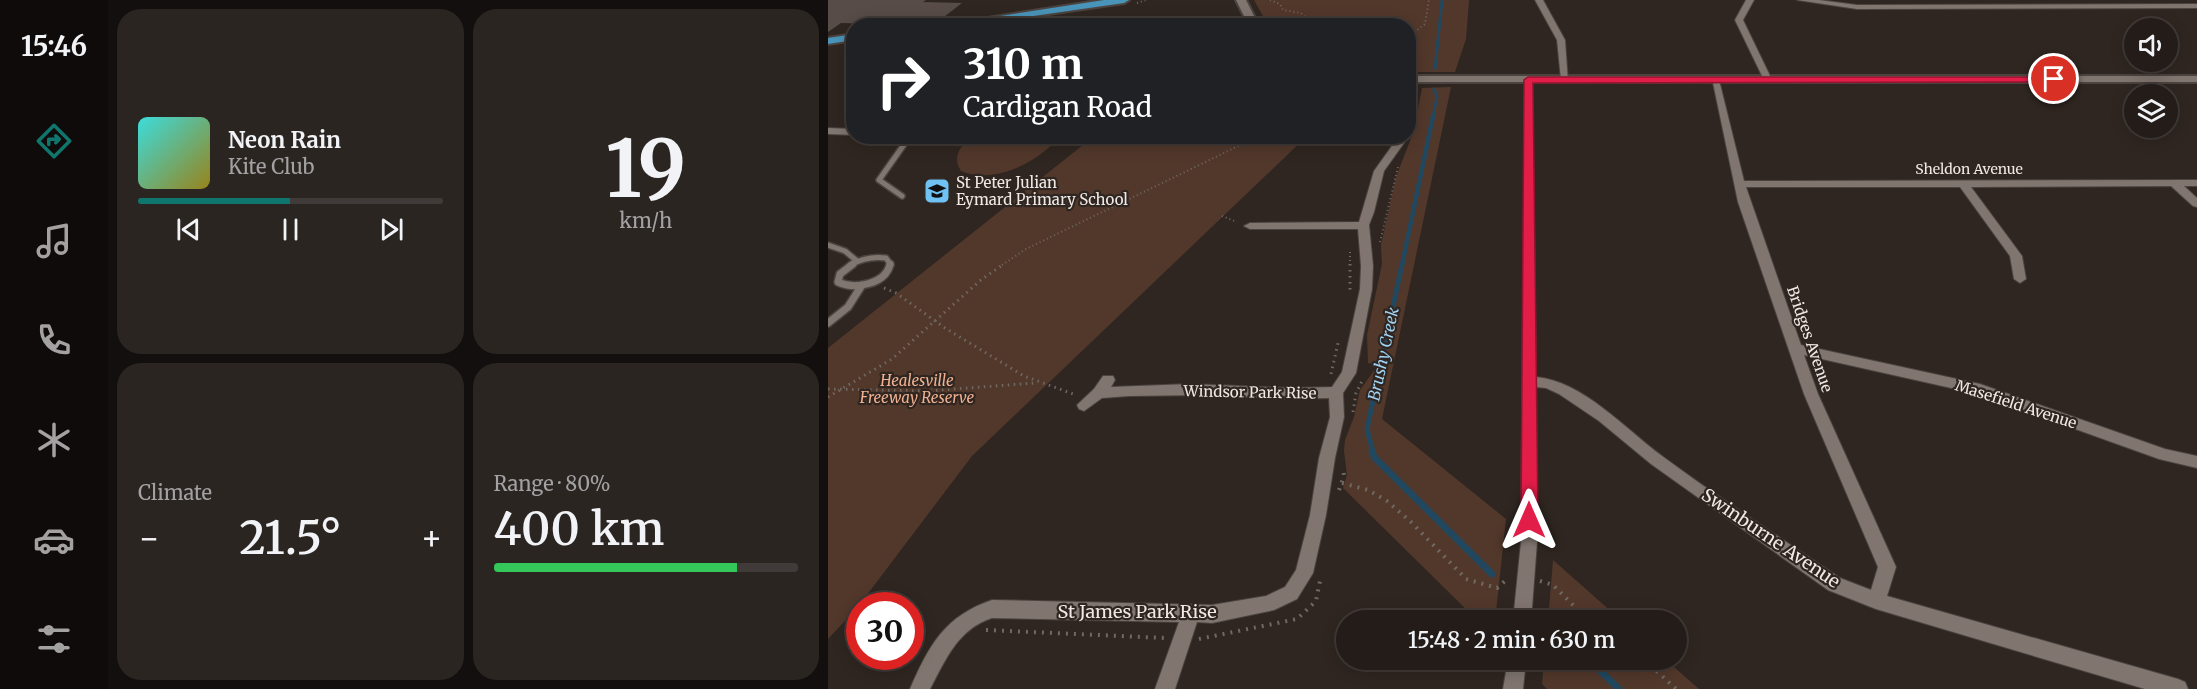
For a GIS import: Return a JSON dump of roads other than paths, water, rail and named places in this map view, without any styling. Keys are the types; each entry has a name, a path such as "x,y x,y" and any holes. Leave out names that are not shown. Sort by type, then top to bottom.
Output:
{"main road":[{"path":"997,18 1124,0"},
{"path":"828,41 846,38"}],"street":[{"path":"1241,0 1250,18"},
{"path":"1539,0 1561,40 1565,80"},
{"path":"1750,0 1739,20 1768,80"},
{"path":"1802,0 1857,7 2197,6"},
{"path":"1968,0 1975,7"},
{"path":"2119,0 2127,6"},
{"path":"1416,79 2197,79"},
{"path":"1523,610 1529,542 1528,80"},
{"name":"Bridges Avenue","path":"1715,80 1744,202 1811,394 1887,567 1876,601"},
{"path":"828,131 846,132"},
{"path":"1250,225 1345,227 1363,225 1371,211 1379,172 1400,144"},
{"path":"2174,183 2197,204"},
{"name":"Sheldon Avenue","path":"1741,184 2197,183"},
{"path":"1963,184 2016,256 2020,279"},
{"name":"Windsor Park Rise","path":"1108,380 1092,399 1141,390 1219,390 1298,395 1336,392 1349,373 1366,289 1367,266 1363,225"},
{"name":"Masefield Avenue","path":"1797,349 1980,389 2164,455 2197,462"},
{"name":"Swinburne Avenue","path":"1528,381 1548,382 1564,390 1604,417 1656,460 1834,584 1876,601 2178,689"},
{"name":"St James Park Rise","path":"920,689 951,632 977,612 992,609 1212,614 1268,604 1291,593 1305,573 1318,515 1327,458 1337,417 1336,392"},
{"path":"1165,689 1190,615"},
{"path":"1513,689 1516,670"}],"lane":[{"path":"902,196 879,180 904,144"},
{"path":"828,245 845,251 857,261"},
{"path":"874,257 886,258 890,261 889,269 870,282 847,286 838,282 844,269 857,261 874,257"},
{"path":"828,323 848,307 862,285"}],"waterway":[{"name":"Brushy Creek","path":"1435,69 1442,0"},
{"name":"Brushy Creek","path":"1433,117 1437,97 1434,89"},
{"name":"Brushy Creek","path":"1402,265 1433,116"},
{"name":"Brushy Creek","path":"1373,452 1367,429 1402,264"},
{"name":"Brushy Creek","path":"1372,451 1374,457 1492,574"},
{"name":"Brushy Creek","path":"1599,670 1619,689"}],"place":[{"name":"St Peter Julian Eymard Primary School","path":"937,191"}],"park label":[{"name":"Healesville Freeway Reserve","path":"917,388"}]}
